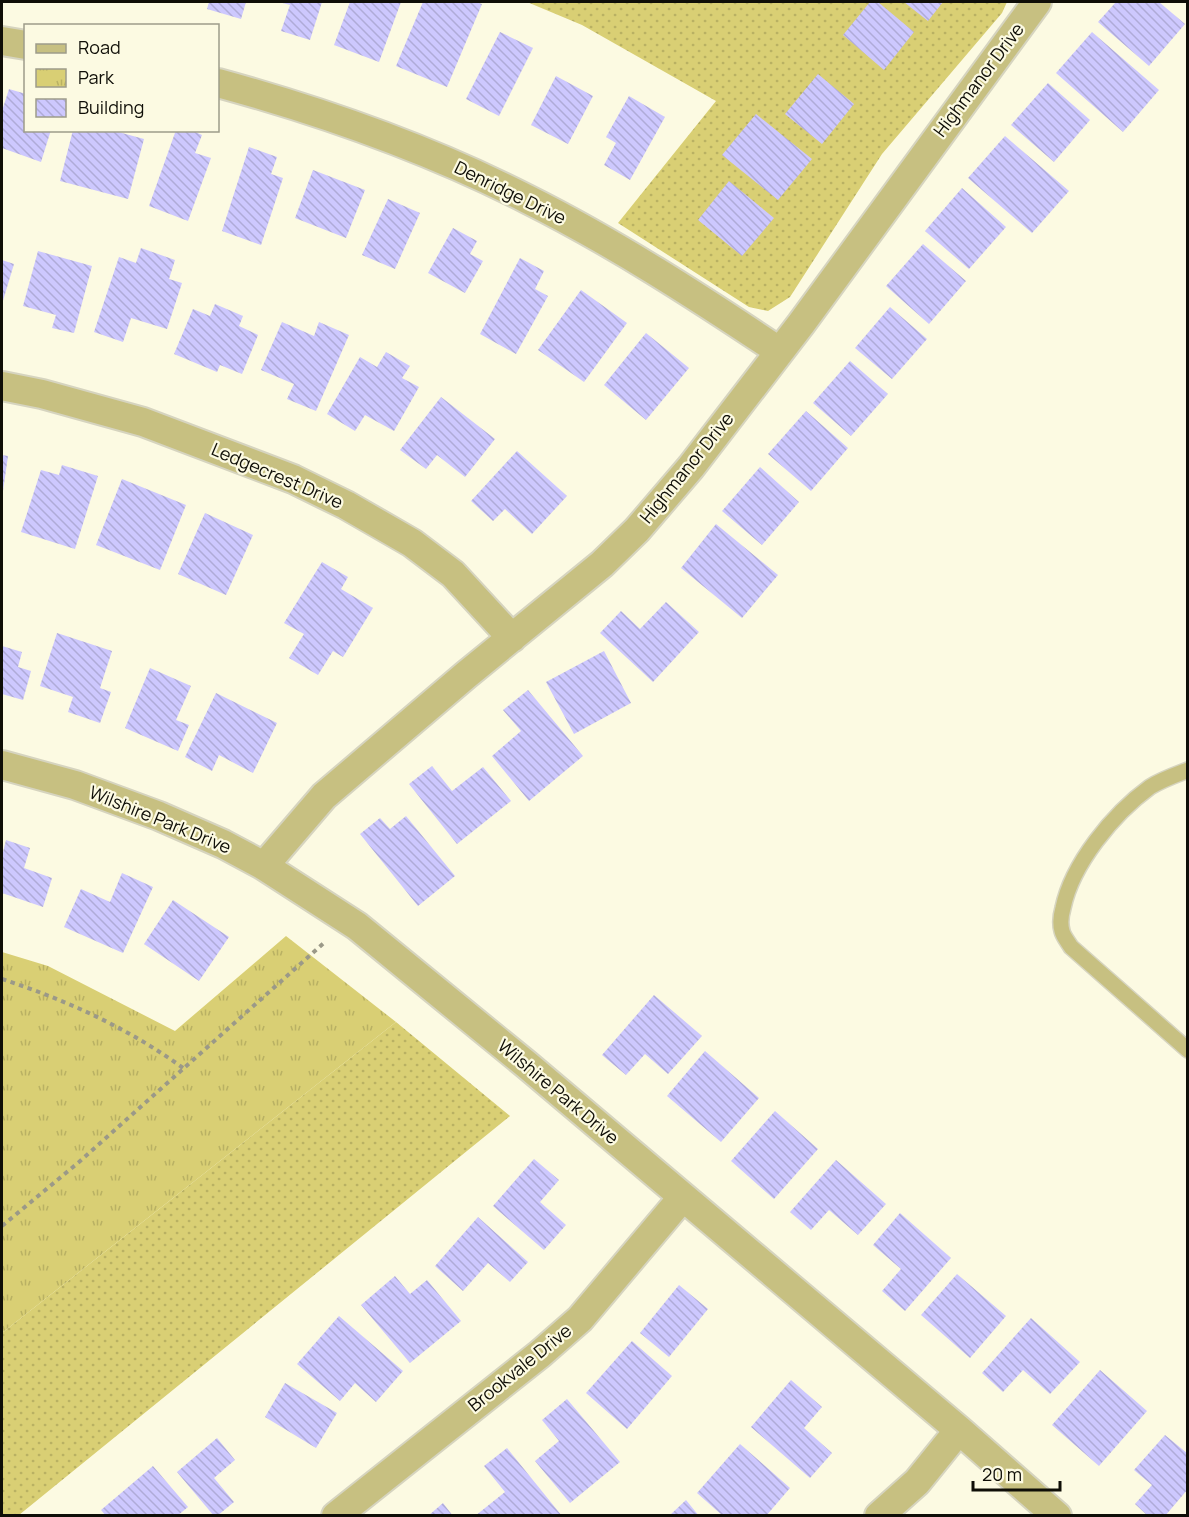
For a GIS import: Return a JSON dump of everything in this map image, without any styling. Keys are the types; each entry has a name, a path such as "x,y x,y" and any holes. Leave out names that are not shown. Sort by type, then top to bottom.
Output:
{"street":[{"name":"Highmanor Drive","path":"264,866 324,796 466,675 602,564 637,530 692,467 1037,2"},
{"path":"2,41 24,45"},
{"name":"Denridge Drive","path":"219,83 346,122 430,154 528,199 624,253 779,351"},
{"name":"Ledgecrest Drive","path":"2,387 42,394 143,422 293,479 346,505 412,543 453,574 512,638"},
{"name":"Wilshire Park Drive","path":"2,765 75,785 159,816 223,844 264,866 349,920 527,1065 1057,1515"},
{"name":"Brookvale Drive","path":"336,1515 540,1354 580,1319 682,1198"},
{"path":"879,1515 917,1482 959,1430"}],"lane":[{"path":"1188,770 1151,786 1096,841 1079,864 1067,889 1061,915 1061,930 1071,947 1188,1050"}],"path":[{"path":"2,1226 80,1162 349,920"},
{"path":"2,979 70,1005 129,1032 155,1047 183,1068"}],"green space":[{"path":"527,2 1007,2 1002,13 882,154 790,297 768,311 749,307 618,223 716,101 582,25"},
{"path":"286,936 396,1022 2,1333 2,952 48,966 175,1031"},
{"path":"396,1022 510,1116 19,1515 2,1516 2,1333"}],"building":[{"path":"209,2 246,2 241,19 207,9"},
{"path":"279,2 322,2 310,40 281,31 290,5"},
{"path":"350,2 401,2 379,62 334,45"},
{"path":"423,2 482,4 447,87 396,66"},
{"path":"870,2 878,2 914,32 884,70 843,35"},
{"path":"904,2 943,2 928,21"},
{"path":"1116,2 1159,2 1185,24 1149,66 1098,22"},
{"path":"500,32 533,48 499,116 466,99"},
{"path":"1092,32 1159,90 1123,132 1056,73"},
{"path":"818,74 854,104 822,144 785,114"},
{"path":"556,76 593,96 568,144 531,125"},
{"path":"1048,83 1090,120 1054,162 1011,125"},
{"path":"9,89 24,93 24,132 50,132 41,162 2,148 2,111"},
{"path":"629,96 665,117 630,180 604,165 616,143 606,137"},
{"path":"756,114 812,159 778,200 722,155"},
{"path":"72,132 118,132 144,139 128,199 60,181"},
{"path":"175,132 195,132 202,135 195,153 211,158 188,221 149,206"},
{"path":"1005,136 1069,191 1032,233 968,178"},
{"path":"249,147 277,157 271,174 283,178 261,245 222,231"},
{"path":"313,170 365,190 346,238 295,218"},
{"path":"729,181 774,218 742,256 698,220"},
{"path":"962,188 1006,227 969,269 925,231"},
{"path":"388,199 420,213 395,269 362,255"},
{"path":"453,228 477,241 470,254 483,261 465,293 428,273"},
{"path":"923,244 966,281 929,324 886,286"},
{"path":"141,248 175,260 169,279 182,283 167,329 131,318 123,342 94,332 119,257 136,263"},
{"path":"38,251 92,266 74,333 52,328 56,315 23,306"},
{"path":"520,258 544,271 535,289 548,296 516,354 480,334"},
{"path":"2,260 14,264 2,304"},
{"path":"581,290 627,323 584,382 538,350"},
{"path":"215,304 243,316 239,326 258,335 242,374 220,365 217,372 174,354 193,309 210,316"},
{"path":"890,307 927,339 892,379 855,348"},
{"path":"282,322 314,336 319,322 349,335 316,411 287,399 294,384 261,370"},
{"path":"646,333 689,368 646,420 604,385"},
{"path":"386,352 410,366 402,378 419,387 394,431 365,415 355,431 327,414 360,357 377,367"},
{"path":"850,361 888,394 851,436 813,403"},
{"path":"441,397 495,439 465,477 437,455 426,469 400,450"},
{"path":"806,411 848,448 811,491 768,454"},
{"path":"517,451 567,496 532,534 505,509 493,521 471,501"},
{"path":"2,455 8,456 3,491 2,491"},
{"path":"62,465 98,476 75,549 21,532 41,470 59,475"},
{"path":"760,467 799,502 762,545 722,511"},
{"path":"122,479 186,505 160,570 96,545"},
{"path":"205,513 253,535 226,595 178,574"},
{"path":"716,524 778,575 742,618 681,568"},
{"path":"322,562 348,577 341,589 373,608 343,657 333,651 318,675 289,658 304,634 284,623"},
{"path":"666,602 699,632 653,682 600,633 621,611 640,629"},
{"path":"57,633 112,651 100,688 111,692 100,723 68,712 73,697 40,686"},
{"path":"2,646 22,652 18,667 31,671 23,700 2,694"},
{"path":"604,651 631,703 574,734 546,682"},
{"path":"150,668 191,686 176,720 189,725 178,751 125,728"},
{"path":"528,690 583,756 529,801 492,756 521,731 503,710"},
{"path":"216,693 277,723 253,773 219,755 212,771 185,757"},
{"path":"432,766 452,791 483,767 511,801 457,844 409,784"},
{"path":"406,816 455,876 418,906 360,834 380,818 390,829"},
{"path":"6,840 30,848 24,868 52,878 43,907 2,893 2,856"},
{"path":"122,873 153,887 123,953 64,927 81,889 110,902"},
{"path":"173,900 229,937 199,981 144,944"},
{"path":"654,995 702,1036 668,1074 645,1054 626,1075 602,1055"},
{"path":"705,1051 759,1098 721,1142 667,1096"},
{"path":"775,1111 818,1149 774,1199 731,1161"},
{"path":"534,1159 559,1180 540,1202 566,1225 544,1250 493,1206"},
{"path":"836,1160 886,1204 858,1235 829,1210 811,1230 790,1212"},
{"path":"900,1213 951,1258 905,1311 882,1291 901,1269 873,1245"},
{"path":"478,1217 528,1262 510,1282 488,1263 463,1291 435,1266"},
{"path":"957,1274 1006,1316 970,1358 921,1315"},
{"path":"395,1276 410,1294 427,1280 461,1321 410,1363 361,1305"},
{"path":"679,1285 708,1309 669,1357 640,1333"},
{"path":"339,1316 403,1371 376,1402 355,1383 340,1401 297,1364"},
{"path":"1031,1318 1080,1362 1050,1394 1023,1370 1003,1392 982,1373"},
{"path":"632,1341 672,1376 627,1429 586,1393"},
{"path":"1100,1370 1147,1411 1099,1466 1052,1425"},
{"path":"791,1380 822,1407 804,1428 832,1453 810,1478 751,1427"},
{"path":"285,1383 337,1413 316,1448 265,1417"},
{"path":"567,1399 620,1462 570,1503 535,1461 559,1441 542,1420"},
{"path":"1165,1435 1188,1454 1188,1489 1165,1516 1148,1516 1135,1504 1152,1485 1134,1470"},
{"path":"217,1438 235,1460 214,1478 234,1502 214,1516 177,1472"},
{"path":"740,1444 790,1488 766,1516 723,1516 697,1493"},
{"path":"507,1448 562,1516 475,1516 505,1492 484,1466"},
{"path":"153,1466 188,1507 177,1516 106,1516 101,1510"},
{"path":"686,1500 699,1516 669,1516"},
{"path":"443,1503 453,1516 428,1516"}]}
